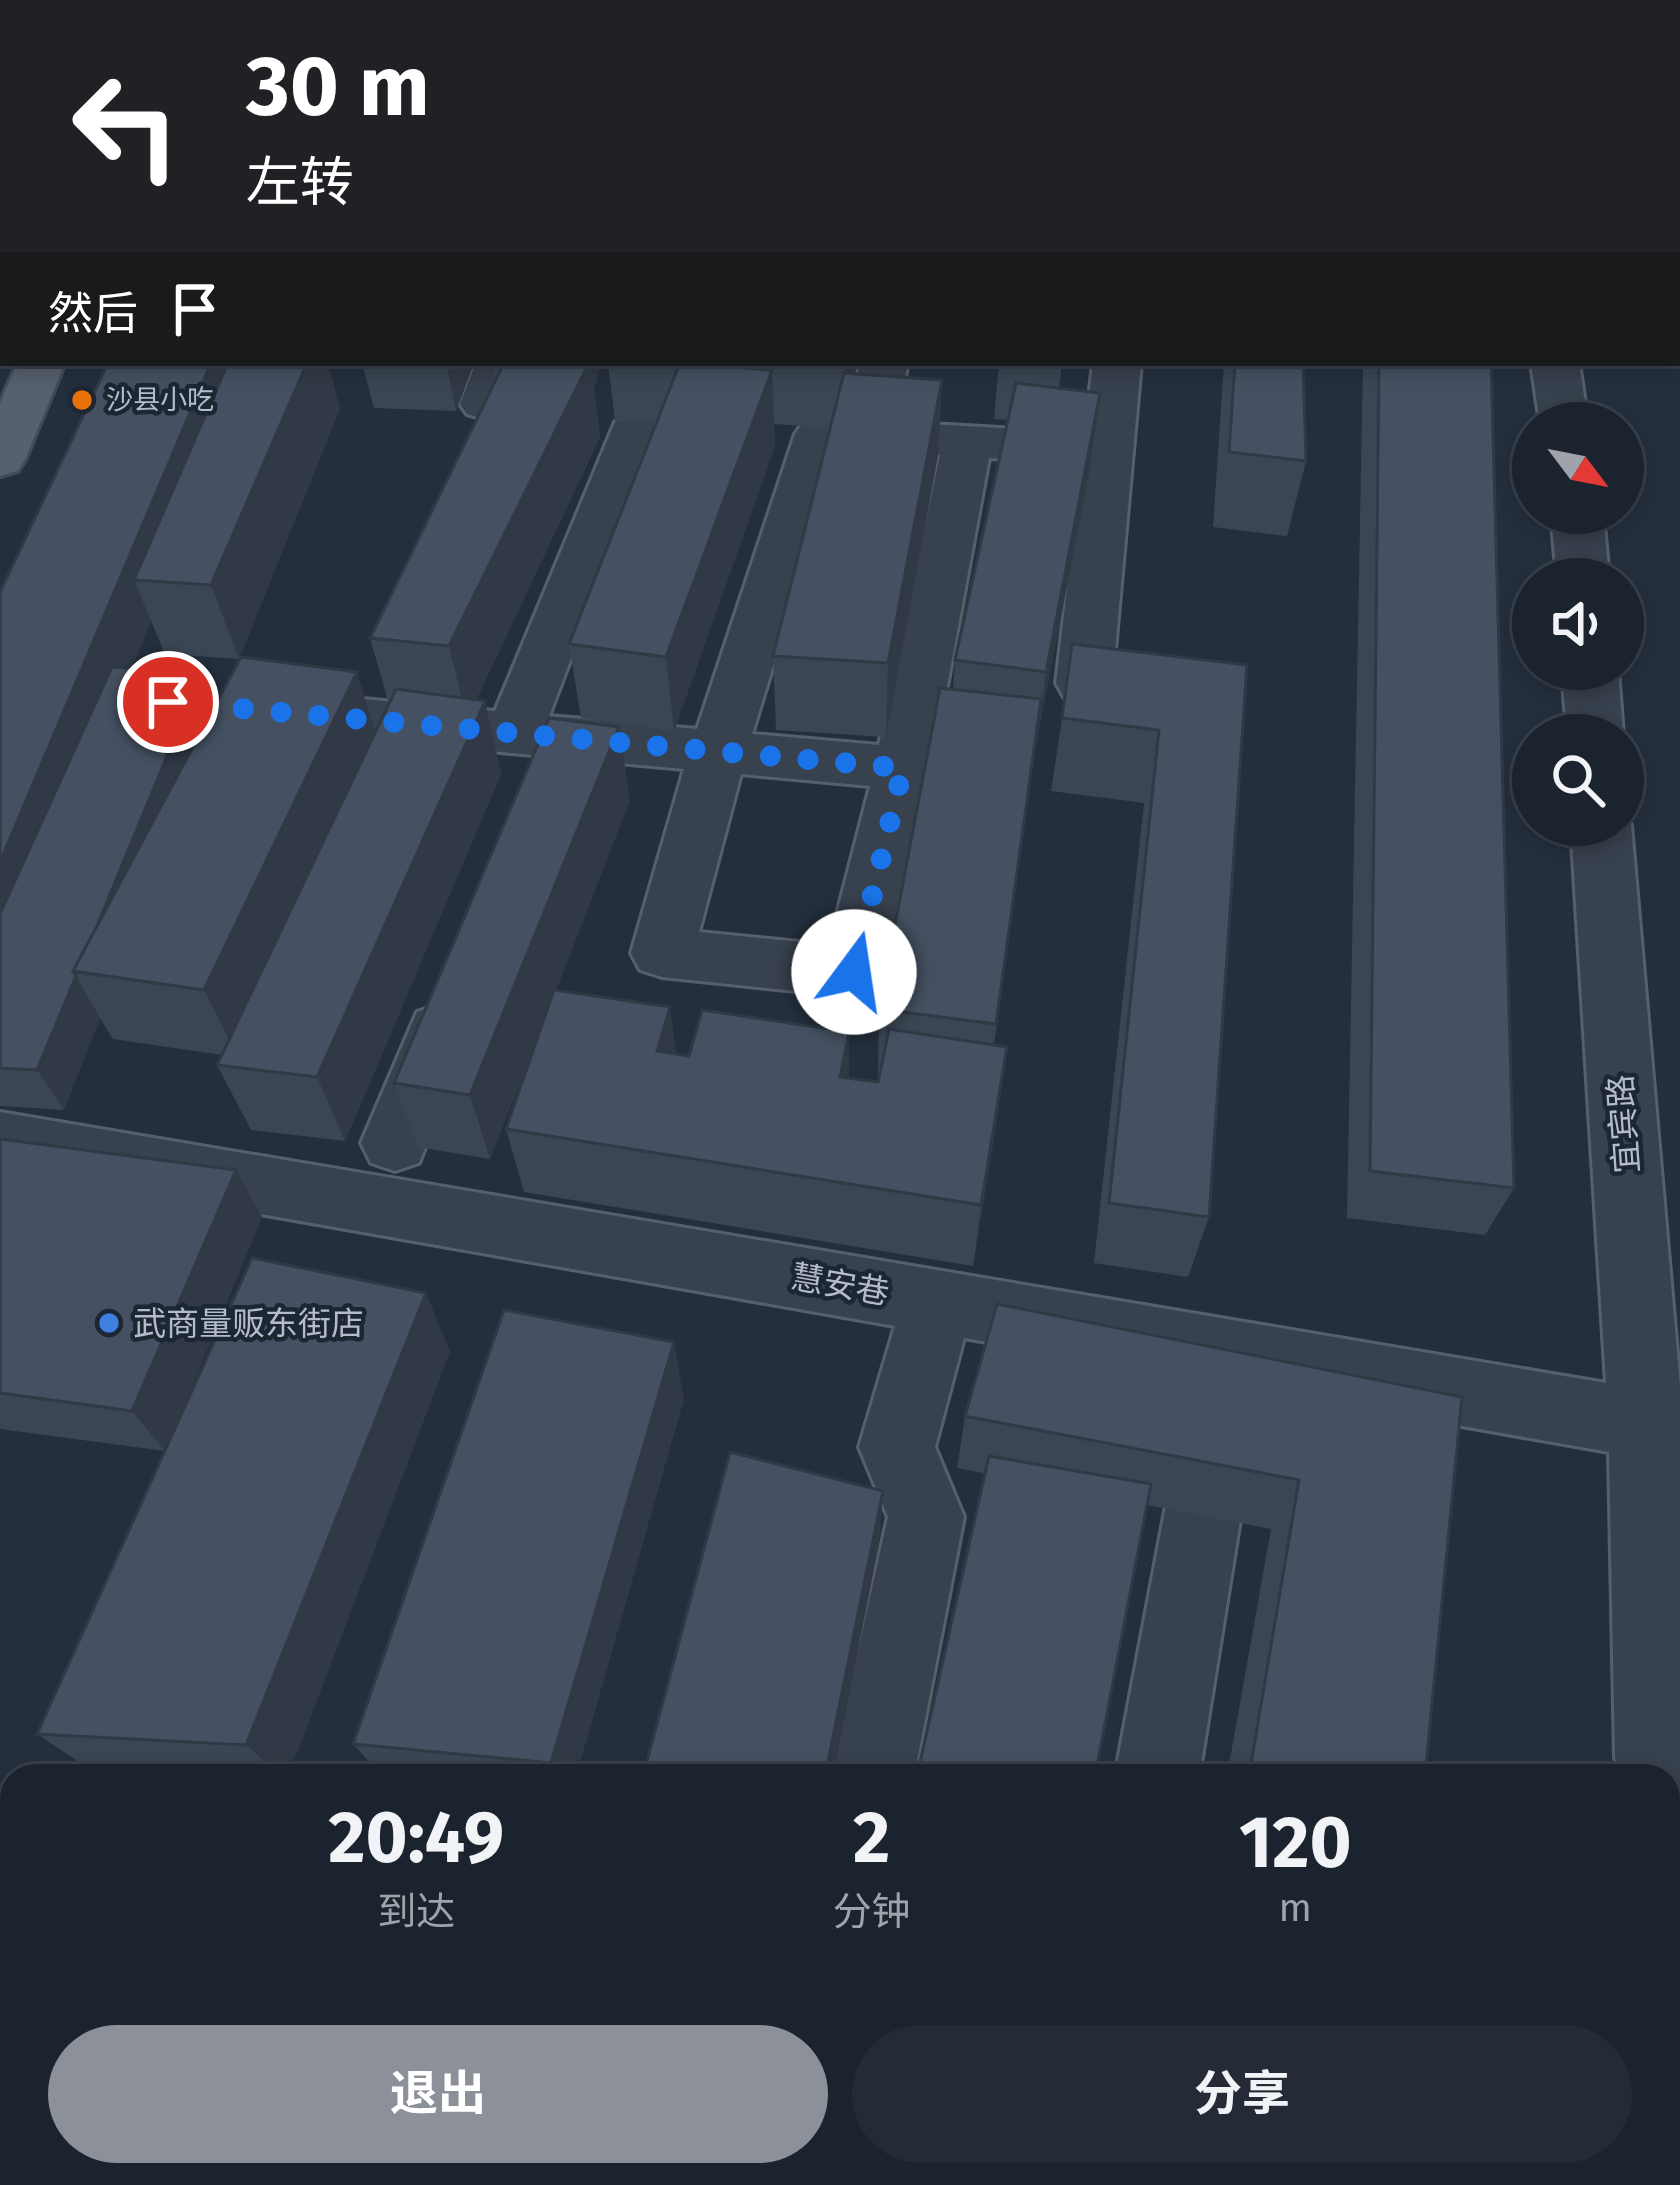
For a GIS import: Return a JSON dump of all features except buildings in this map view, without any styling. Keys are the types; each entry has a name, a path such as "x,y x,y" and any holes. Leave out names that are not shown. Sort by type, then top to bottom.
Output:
{"main road":[{"path":"0,460 40,366"}],"street":[{"path":"882,366 844,434 718,752 662,953 854,972 903,768 968,440"},
{"path":"1084,683 1117,366"},
{"path":"1555,366 1561,402"},
{"path":"532,801 536,735 632,433 844,434 1111,450"},
{"path":"242,716 417,724 903,768"},
{"path":"388,787 417,724"},
{"name":"宜宾路","path":"1603,846 1663,1427 1656,1758 1661,1764"},
{"path":"395,1143 464,972"},
{"name":"慧安巷","path":"0,1140 1663,1427"},
{"path":"875,1764 926,1517 897,1447 938,1301"},
{"path":"1159,1764 1230,1352"}],"place":[{"name":"沙县小吃","path":"82,400"},
{"name":"武商量贩东街店","path":"109,1323"}],"route":[{"path":"168,702 903,768 854,972"}]}
